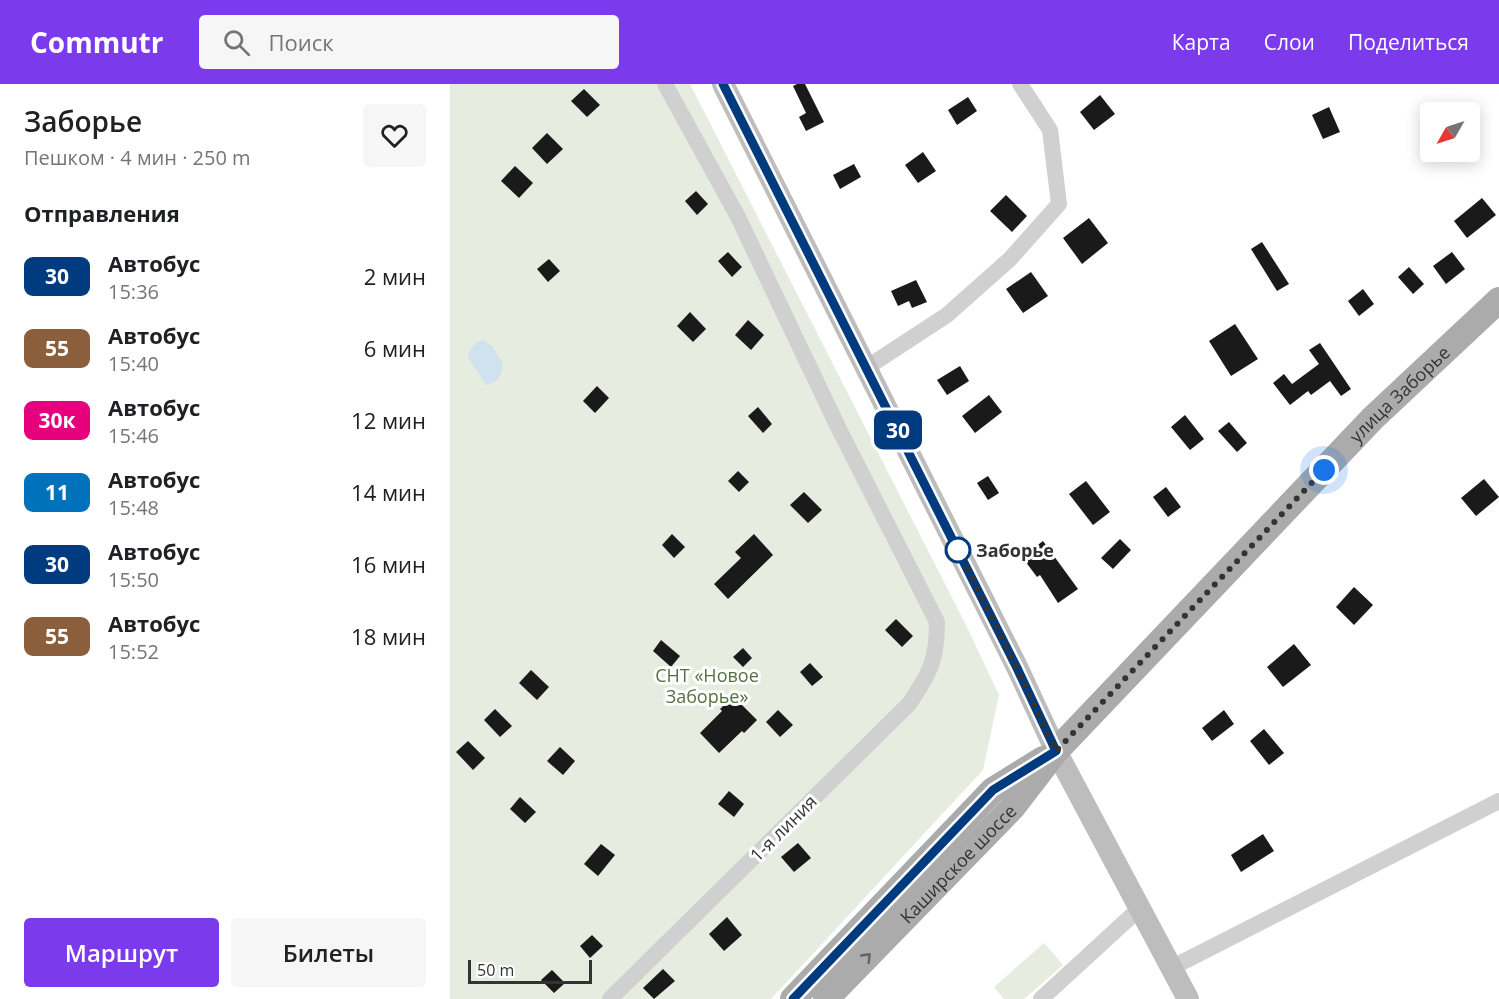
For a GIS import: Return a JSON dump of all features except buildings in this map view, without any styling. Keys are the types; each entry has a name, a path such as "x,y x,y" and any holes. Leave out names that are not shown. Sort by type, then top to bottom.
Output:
{"main road":[{"path":"723,84 1017,668 1056,751 1188,999"},
{"name":"улица Заборье","path":"1056,751 1373,418 1499,300"},
{"name":"Каширское шоссе","path":"793,999 993,790 1056,751"},
{"name":"Каширское шоссе","path":"826,999 1012,808 1056,751"}],"street":[{"name":"1-я линия","path":"610,999 909,704 928,676 937,645 937,622 838,427 738,217 665,84"},
{"path":"866,368 946,315 1010,259 1059,204 1050,130 1020,84"},
{"path":"1171,968 1499,801"},
{"path":"1041,999 1139,909"}],"green space":[{"name":"СНТ «Новое Заборье»","path":"450,84 690,84 967,627 999,695 983,770 771,999 450,999"},
{"path":"1044,943 1063,965 1024,999 1004,999 994,987"}],"water":[{"path":"483,340 492,346 503,364 499,378 486,385 468,357 473,346"}],"bus line":[{"name":"30","path":"723,84 1017,668 1056,751 993,790 793,999"}],"place":[{"name":"Заборье","path":"958,550"}],"route":[{"path":"958,550 1056,751 1324,470"}]}
